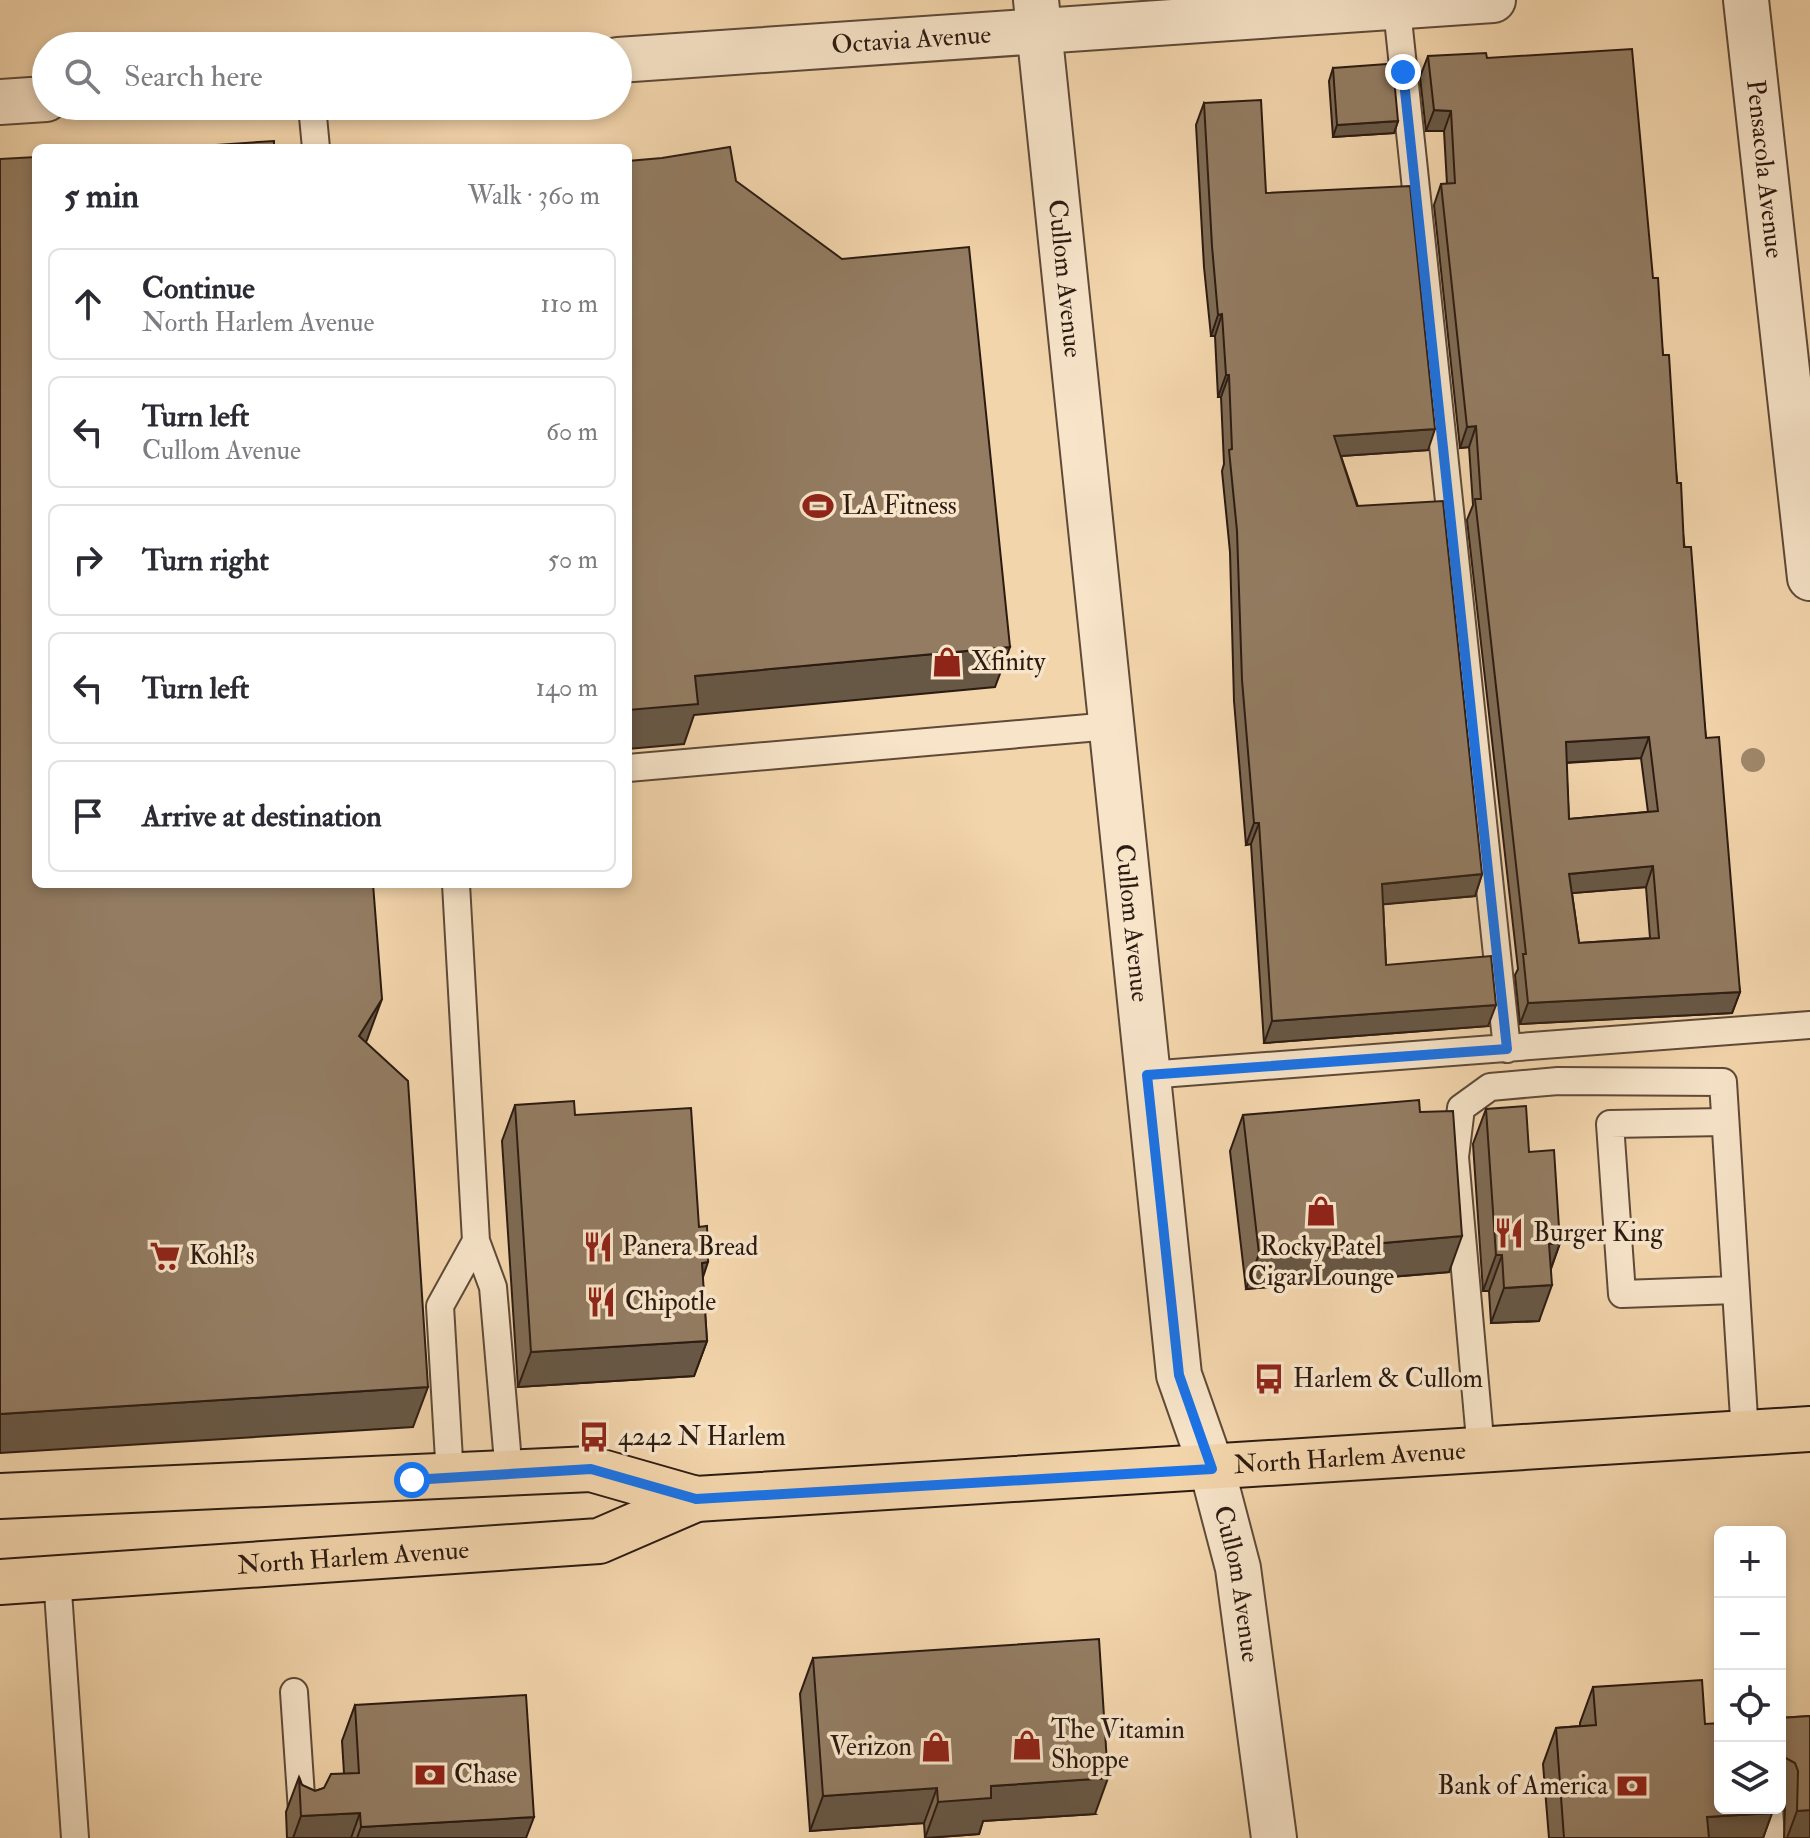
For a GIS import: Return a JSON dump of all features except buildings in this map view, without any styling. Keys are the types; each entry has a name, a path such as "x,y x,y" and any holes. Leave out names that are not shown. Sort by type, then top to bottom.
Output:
{"main road":[{"name":"North Harlem Avenue","path":"0,1496 591,1469 696,1499 1212,1469 1810,1429"},
{"name":"North Harlem Avenue","path":"0,1582 599,1541 696,1499"}],"street":[{"name":"Octavia Avenue","path":"632,59 1038,16 1493,0"},
{"name":"Pensacola Avenue","path":"1746,0 1810,578"},
{"name":"Cullom Avenue","path":"1038,16 1179,1375 1212,1469 1238,1568 1274,1838"},
{"path":"0,102 32,100"}],"lane":[{"path":"1396,3 1507,1049"},
{"path":"313,120 316,144"},
{"path":"632,768 1111,726"},
{"path":"456,888 476,1241 493,1287 509,1474"},
{"path":"1147,1075 1810,1025"},
{"path":"1481,1451 1455,1157 1461,1108 1490,1087 1558,1081 1723,1082 1745,1434"},
{"path":"1724,1122 1610,1124 1622,1294 1735,1290"},
{"path":"450,1477 440,1306 476,1241"},
{"path":"57,1577 75,1838"},
{"path":"294,1692 302,1811"},
{"path":"1769,1814 1771,1838"}],"place":[{"name":"LA Fitness","path":"818,506"},
{"name":"Xfinity","path":"947,662"},
{"name":"Rocky Patel Cigar Lounge","path":"1321,1211"},
{"name":"Burger King","path":"1509,1233"},
{"name":"Panera Bread","path":"598,1247"},
{"name":"Kohl's","path":"165,1256"},
{"name":"Chipotle","path":"601,1302"},
{"name":"Harlem & Cullom","path":"1269,1379"},
{"name":"4242 N Harlem","path":"594,1437"},
{"name":"The Vitamin Shoppe","path":"1027,1745"},
{"name":"Verizon","path":"936,1747"},
{"name":"Chase","path":"430,1775"},
{"name":"Bank of America","path":"1632,1786"}],"route":[{"path":"412,1480 591,1469 696,1499 1212,1469 1179,1375 1147,1075 1507,1049 1403,72"}]}
